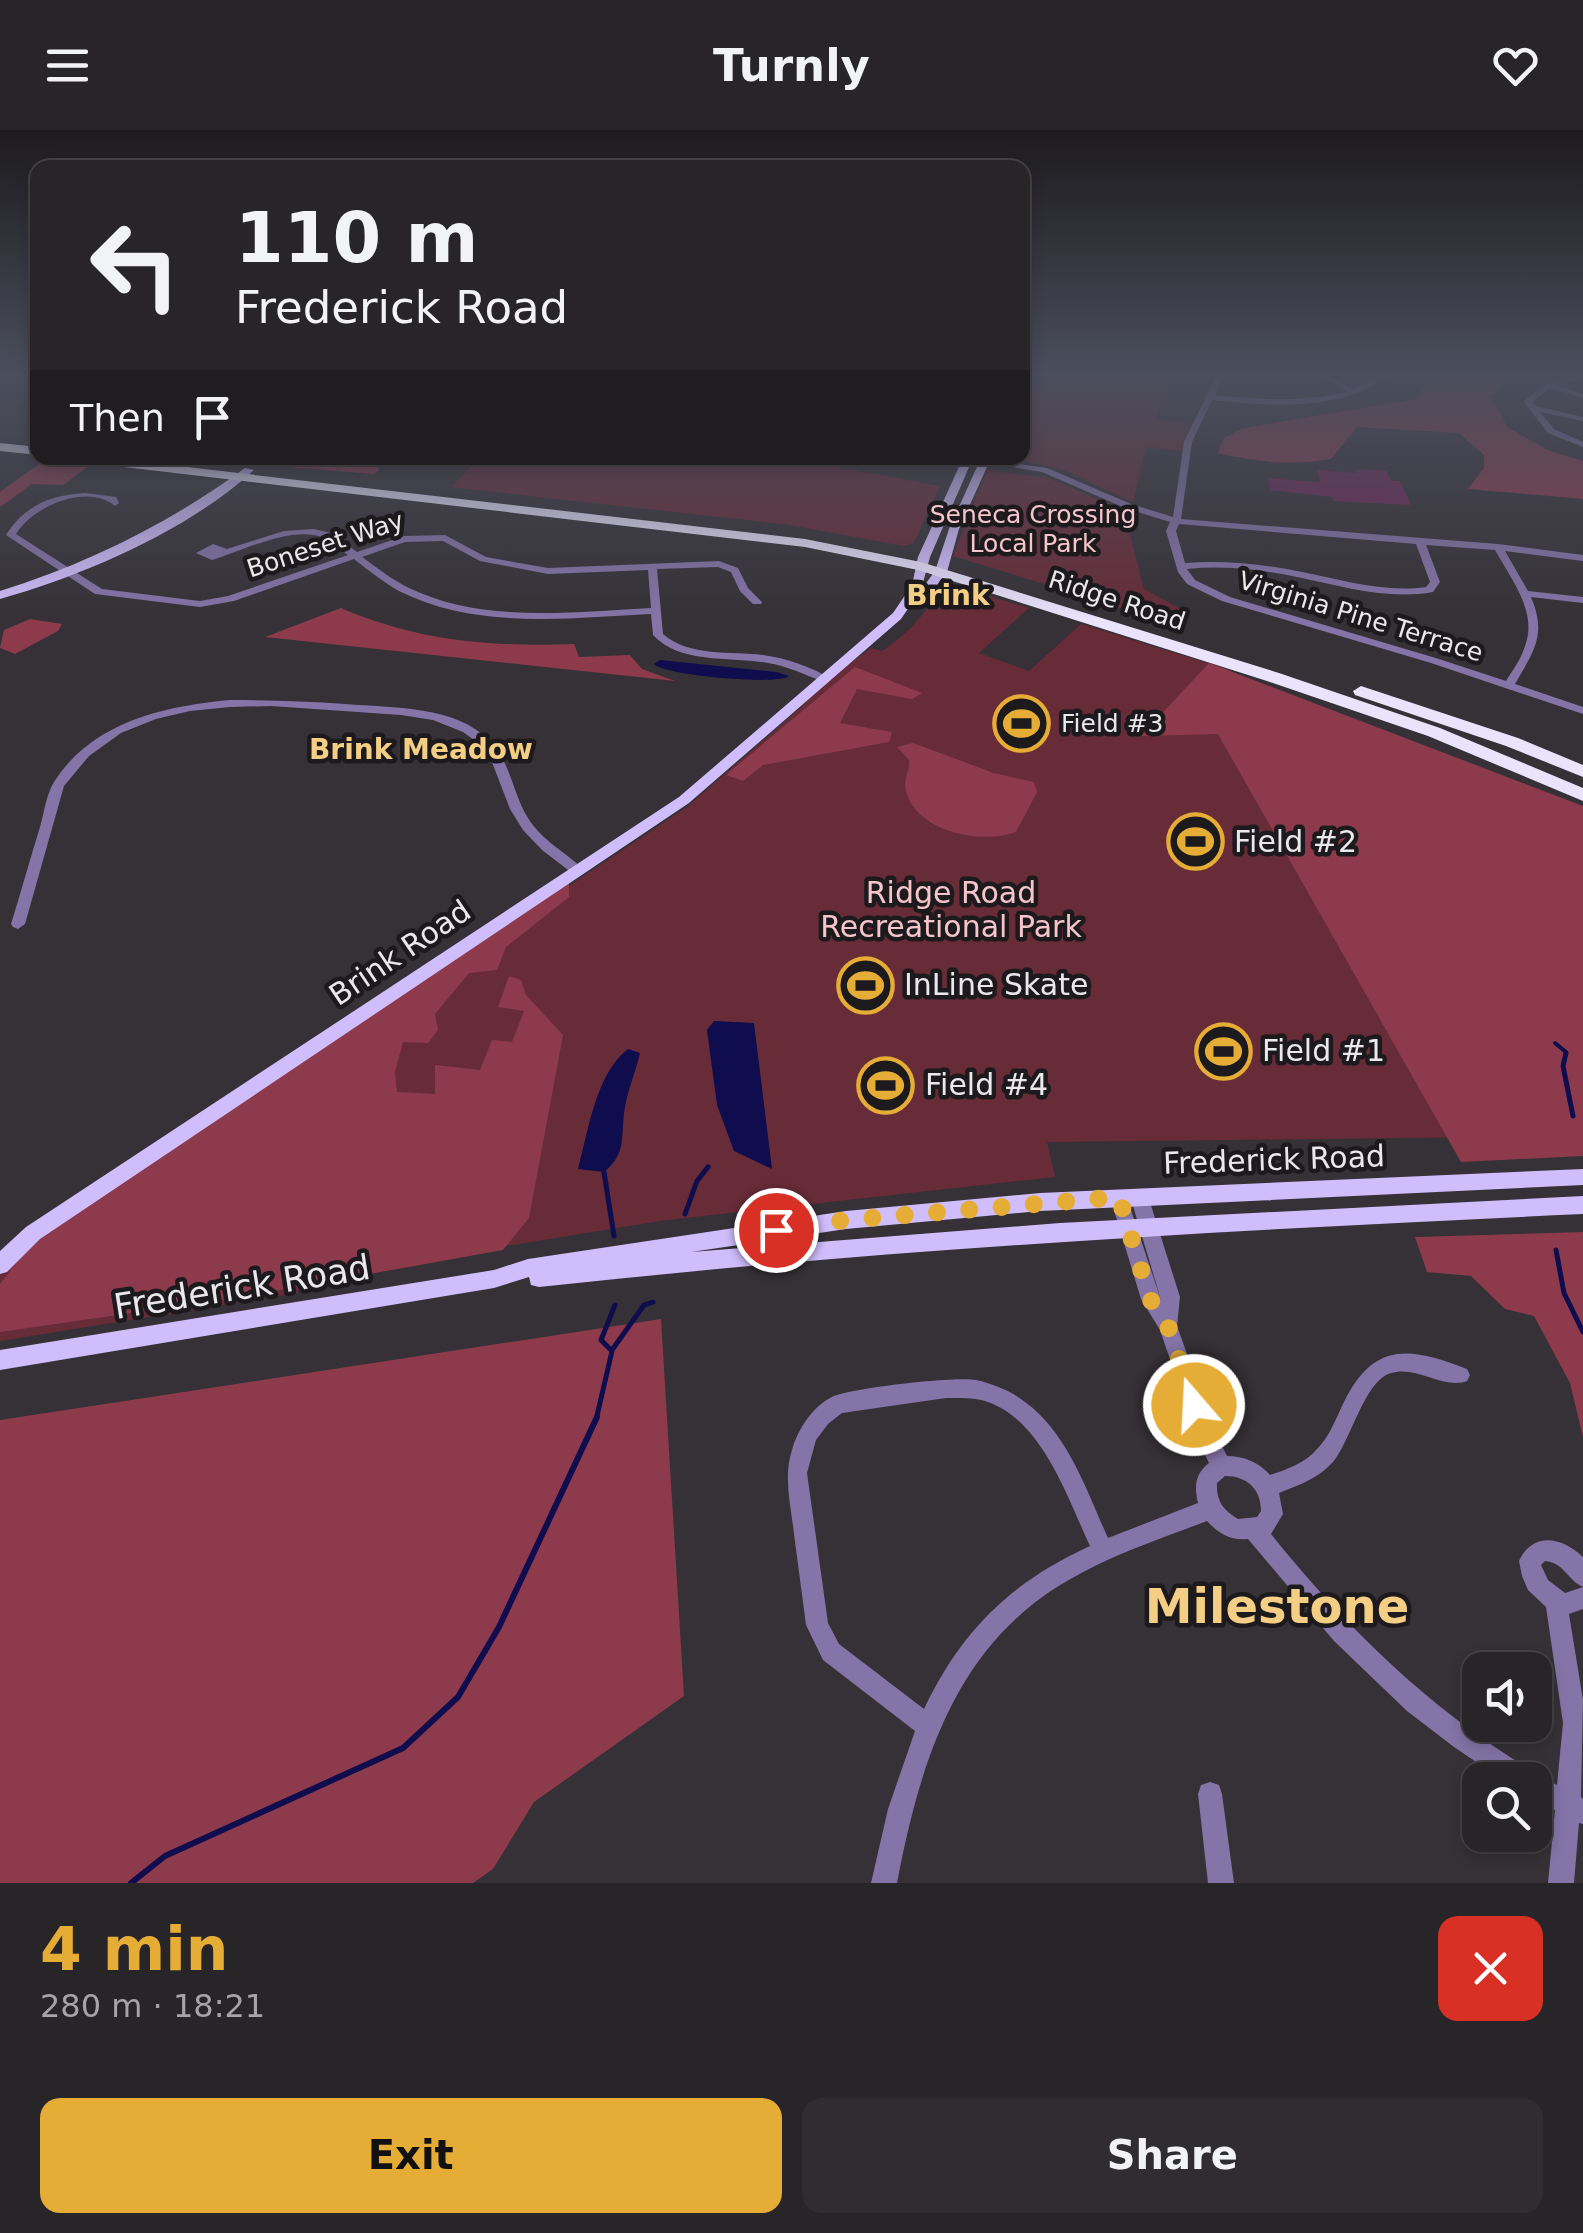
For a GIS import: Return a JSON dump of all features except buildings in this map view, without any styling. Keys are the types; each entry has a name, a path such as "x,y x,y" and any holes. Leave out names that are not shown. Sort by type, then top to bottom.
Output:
{"highway":[{"name":"Ridge Road","path":"152,465 805,543 922,562 1425,711 1583,772"},
{"name":"Ridge Road","path":"183,465 243,474"},
{"name":"Ridge Road","path":"943,567 1434,732 1583,795"}],"main road":[{"name":"Brink Road","path":"0,1265 32,1233 684,800 897,616 914,594 922,562 965,465"},
{"name":"Brink Road","path":"824,679 906,616 943,567 982,465"},
{"path":"0,604 192,521 243,474"},
{"path":"0,596 72,576"},
{"name":"Frederick Road","path":"0,1360 494,1279 528,1268 846,1220 1129,1196 1583,1177"},
{"name":"Frederick Road","path":"494,1279 522,1280 772,1252 1138,1225 1583,1205"}],"street":[{"path":"1186,456 1171,534 1182,566 1202,563 1291,571 1413,592 1428,590 1435,582 1420,541"},
{"path":"1003,465 1061,477 1128,506 1176,521 1583,558"},
{"name":"Boneset Way","path":"115,503 113,499 88,494 54,499 12,529 14,538 99,592 200,604 230,598 404,539 427,536 453,541 483,559 528,569 720,564 734,570 744,589 758,602"},
{"path":"224,550 293,533 314,532 328,535 408,591 456,606 534,616 655,610"},
{"path":"1498,548 1523,592 1534,628 1533,642 1509,686"},
{"path":"652,565 658,636 670,646 774,660 824,679"},
{"name":"Virginia Pine Terrace","path":"1182,566 1192,582 1215,595 1583,711"},
{"path":"1523,592 1583,600"},
{"path":"18,924 58,785 68,769 122,729 178,709 223,701 400,711 446,721 470,732 495,753 523,822 549,850 577,870"},
{"path":"1129,1196 1138,1225 1150,1299 1168,1326 1200,1420 1221,1466"},
{"path":"1267,1488 1322,1460 1339,1438 1365,1383 1383,1366 1414,1364 1460,1376"},
{"path":"928,1726 830,1652 817,1625 797,1473 800,1450 820,1416 838,1404 973,1388 1004,1398 1022,1408 1042,1430 1103,1550"},
{"path":"1221,1466 1246,1468 1267,1488 1272,1514 1256,1531 1236,1530 1211,1510 1205,1488 1207,1478 1221,1466"},
{"path":"884,1883 911,1772 928,1726 960,1665 1011,1606 1103,1550 1211,1510"},
{"path":"1256,1531 1303,1594 1396,1686 1444,1726 1499,1762"},
{"path":"1583,1576 1574,1562 1556,1551 1540,1550 1530,1561 1533,1578 1556,1601 1574,1604 1583,1598"},
{"path":"1556,1601 1575,1724 1576,1808 1561,1883"},
{"path":"1210,1794 1221,1883"},
{"path":"1552,1795 1576,1808"}],"green space":[{"path":"1030,456 1144,456 1133,502 1061,469 1030,463"},
{"path":"472,465 828,465 940,486 914,543 903,546 790,525 451,487"},
{"name":"Seneca Crossing Local Park","path":"987,470 1048,478 1136,516 1130,535 1144,589 1190,614 1177,625 953,556"},
{"name":"Ridge Road Recreational Park","path":"966,589 1029,608 979,653 1029,671 1081,624 1230,670 1583,1136 1047,1142 1055,1177 667,1220 301,1279 298,1293 0,1341 0,1266 687,807 807,702 800,700 871,648 882,651 906,632 936,592"}],"shaded area":[{"path":"1232,456 1334,456 1302,462"},
{"path":"1484,456 1566,456 1583,461 1583,499 1468,489 1484,468"},
{"path":"38,465 89,466 63,485 32,484 0,507 0,492"},
{"path":"264,465 375,465 380,470 374,474"},
{"path":"341,608 398,628 455,640 574,644 579,657 630,655 642,669 675,681 265,637"},
{"path":"30,619 62,624 58,631 15,654 0,648 4,630"},
{"path":"660,660 789,676 764,680 698,675 654,664"},
{"path":"1209,663 1583,806 1583,1156 1461,1162 1218,734 1141,736"},
{"path":"855,667 922,693 912,699 857,689 840,723 892,732 889,742 763,765 743,781 726,775"},
{"path":"913,743 994,773 1034,782 1037,792 1016,832 969,836 923,817 906,791 909,760 897,747"},
{"path":"569,882 569,897 506,947 497,970 469,973 435,1014 438,1030 428,1043 403,1042 395,1072 397,1092 435,1094 435,1065 480,1070 492,1040 512,1042 524,1011 498,1007 509,976 521,980 526,995 563,1035 529,1218 503,1250 242,1297 0,1332 0,1284 23,1254 59,1222"},
{"path":"714,1021 754,1023 772,1169 734,1151 717,1105 707,1030"},
{"path":"628,1049 640,1053 626,1100 617,1158 604,1172 578,1169 601,1088"},
{"path":"1583,1232 1583,1437 1570,1383 1534,1316 1505,1309 1471,1276 1427,1272 1415,1237"},
{"path":"661,1319 684,1696 534,1802 493,1869 473,1883 0,1883 0,1420"}],"waterway":[{"path":"1555,1043 1566,1052 1565,1056"},
{"path":"1566,1053 1563,1066 1573,1116"},
{"path":"685,1214 697,1181 708,1167"},
{"path":"604,1172 614,1236"},
{"path":"1556,1250 1564,1293 1583,1332"},
{"path":"612,1350 644,1305 653,1302"},
{"path":"596,1418 612,1351 601,1340 615,1305"},
{"path":"131,1883 165,1856 403,1748 458,1697 499,1627 596,1418"}],"place":[{"name":"Field #3","path":"1022,723"},
{"name":"Field #2","path":"1195,842"},
{"name":"InLine Skate","path":"865,985"},
{"name":"Field #1","path":"1223,1051"},
{"name":"Field #4","path":"886,1085"}],"district":[{"name":"Brink","path":"948,595"},
{"name":"Brink Meadow","path":"421,749"},
{"name":"Milestone","path":"1277,1606"}],"route":[{"path":"776,1230 846,1220 1119,1197 1150,1299 1168,1326 1194,1405"}]}
